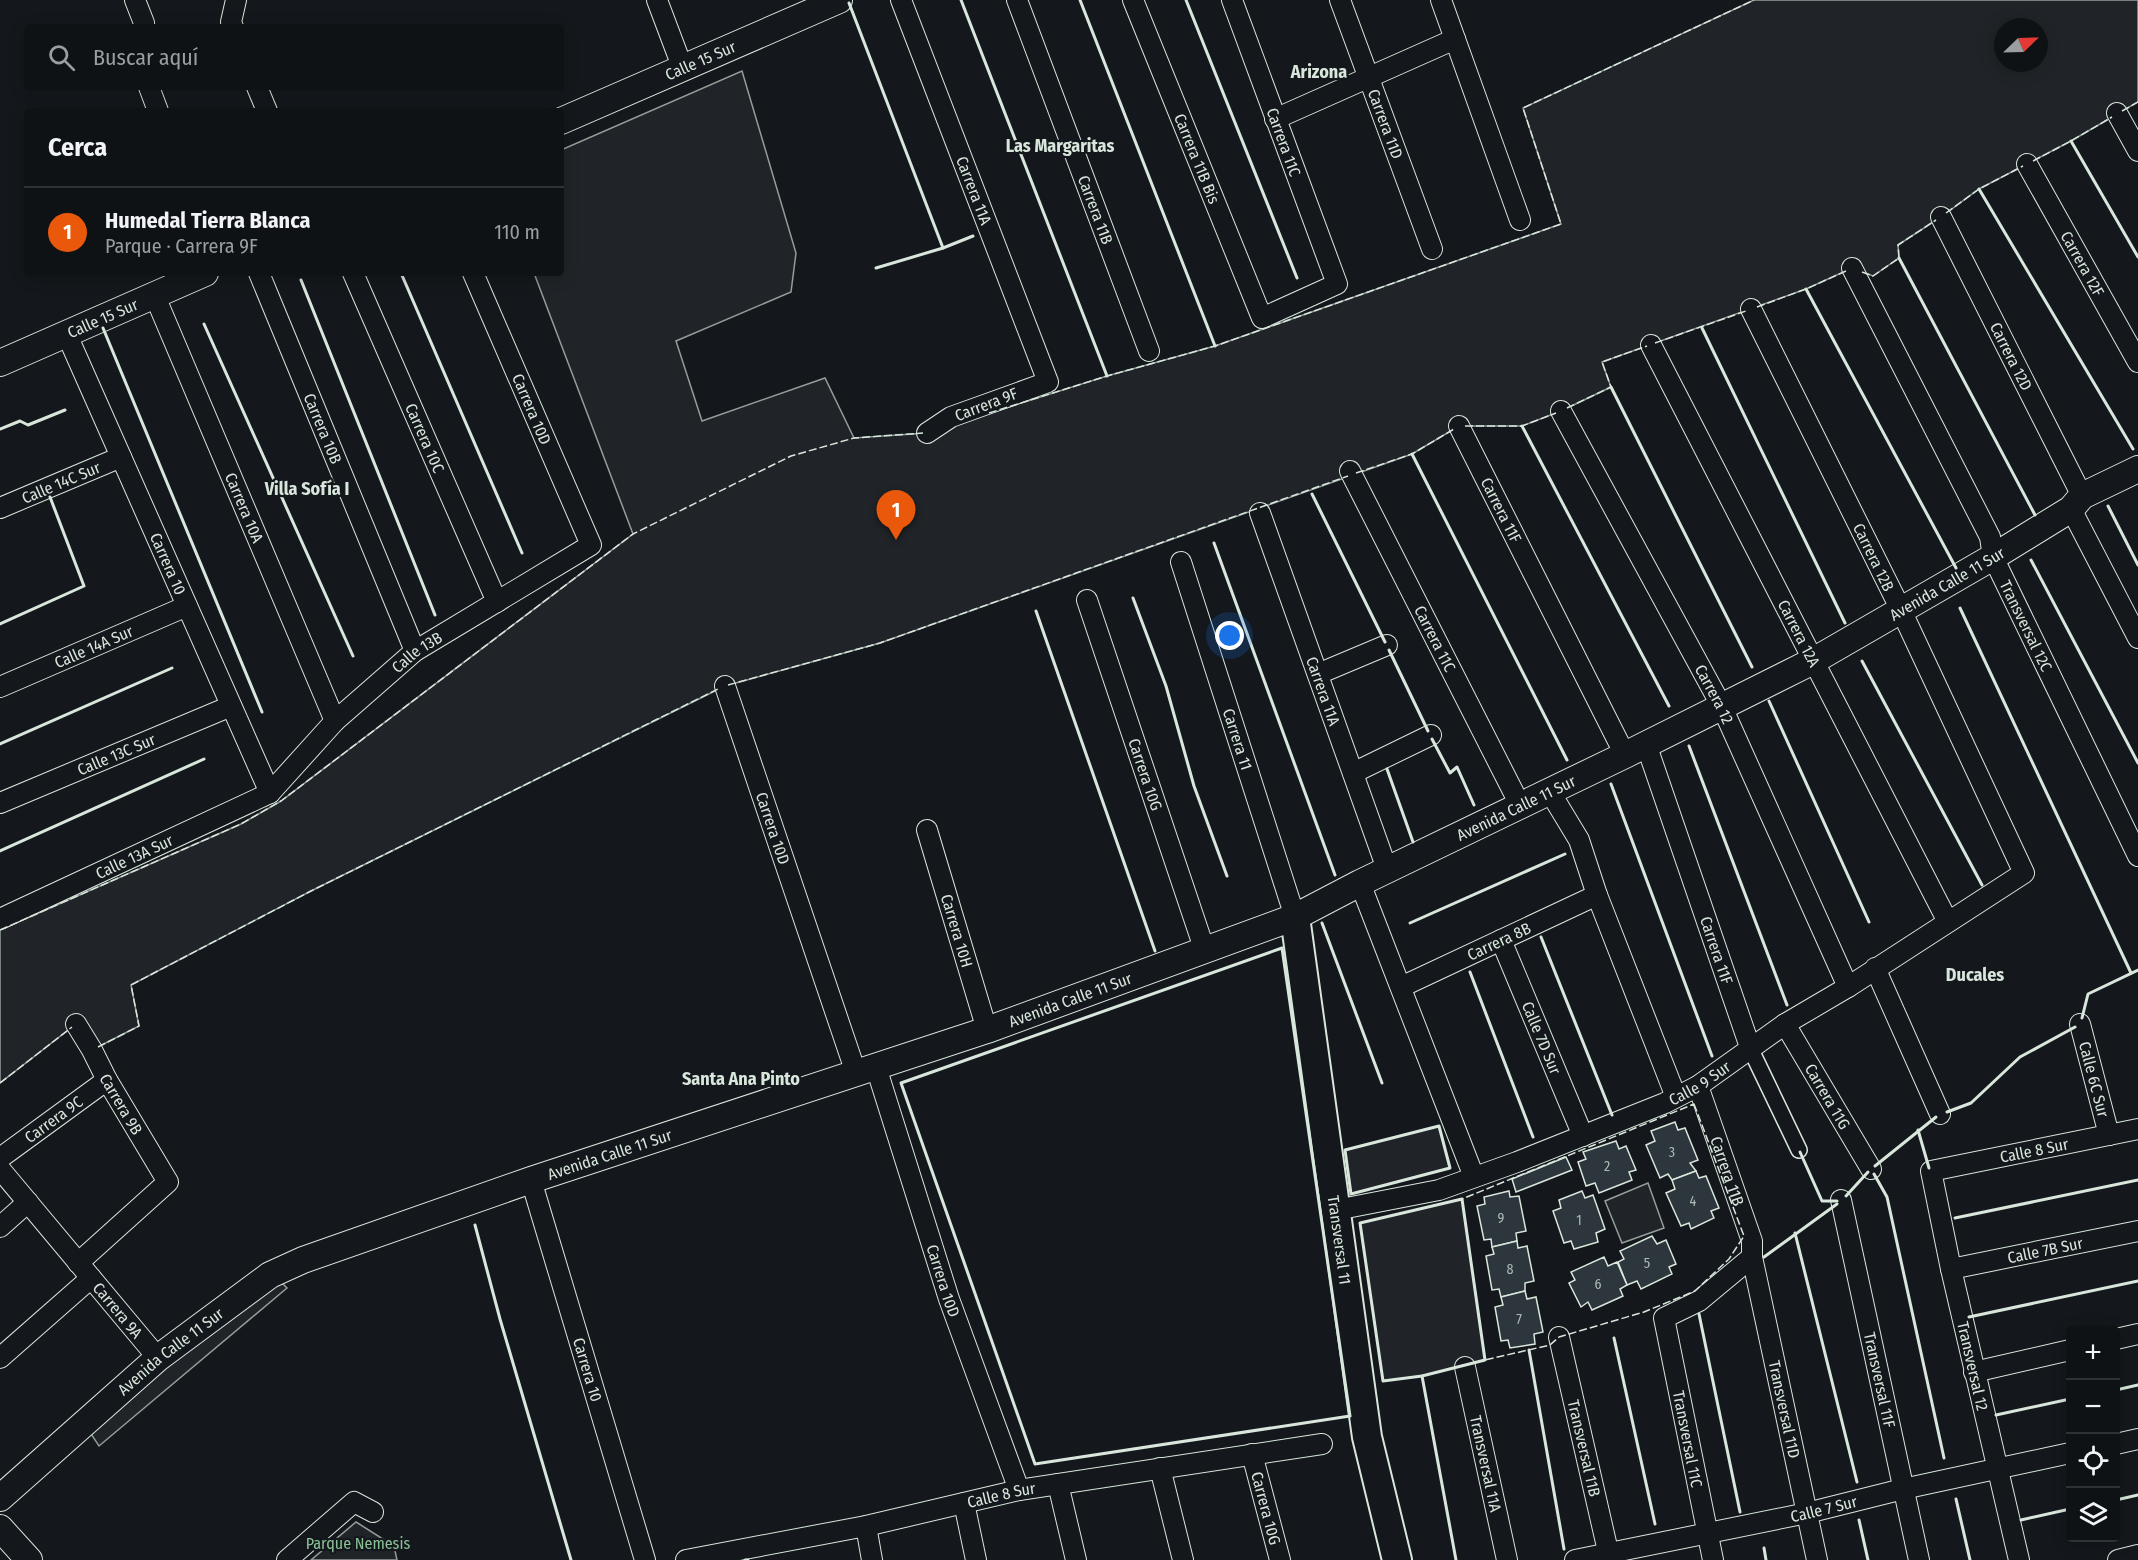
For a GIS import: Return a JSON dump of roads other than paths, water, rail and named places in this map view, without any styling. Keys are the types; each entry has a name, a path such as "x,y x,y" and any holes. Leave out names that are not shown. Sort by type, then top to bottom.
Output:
{"main road":[{"name":"Transversal 11","path":"1295,917 1367,1437 1397,1560"}],"street":[{"path":"135,0 144,23"},
{"path":"232,24 236,0"},
{"path":"657,0 682,69"},
{"name":"Calle 15 Sur","path":"564,120 838,0"},
{"name":"Carrera 11A","path":"901,0 1048,382"},
{"name":"Carrera 11B","path":"1017,0 1149,351"},
{"name":"Carrera 11B Bis","path":"1133,0 1262,318 1337,285"},
{"name":"Carrera 11C","path":"1232,0 1337,285"},
{"name":"Carrera 11D","path":"1340,0 1432,249"},
{"path":"1441,0 1520,220"},
{"path":"1275,119 1455,39"},
{"path":"150,90 157,108"},
{"path":"258,90 266,108"},
{"path":"2117,114 2138,151"},
{"name":"Carrera 12F","path":"2027,164 2138,362"},
{"name":"Carrera 12D","path":"1941,217 2077,502 2138,638"},
{"name":"Transversal 12C","path":"1852,268 1990,537 1993,557 2138,856"},
{"name":"Carrera 10B","path":"260,276 415,651"},
{"name":"Carrera 10C","path":"355,276 497,602"},
{"name":"Carrera 10D","path":"474,276 591,545"},
{"name":"Calle 15 Sur","path":"0,363 67,335 154,294 178,278"},
{"name":"Carrera 10A","path":"154,294 335,721"},
{"name":"Carrera 12B","path":"1751,309 1901,610 2024,873"},
{"name":"Carrera 10","path":"67,335 270,793"},
{"name":"Carrera 12A","path":"1651,345 1948,922"},
{"name":"Carrera 9F","path":"927,433 951,417 1048,382"},
{"name":"Carrera 12","path":"1561,411 1722,706 1848,987"},
{"name":"Carrera 11F","path":"1459,426 1635,750 1751,1050 1799,1150"},
{"name":"Calle 14C Sur","path":"0,508 121,457"},
{"name":"Avenida Calle 11 Sur","path":"0,1498 158,1358 270,1275 303,1260 531,1180 987,1030 1295,917 1360,882 1550,792 1813,661 1993,557 2077,502 2138,469"},
{"name":"Carrera 11C","path":"1350,471 1520,805"},
{"name":"Carrera 11A","path":"1260,513 1387,869"},
{"name":"Calle 13B","path":"270,793 335,721 415,651 591,545"},
{"name":"Carrera 11","path":"1181,562 1295,917"},
{"name":"Carrera 10G","path":"1088,600 1205,951"},
{"name":"Calle 14A Sur","path":"0,687 187,606"},
{"path":"1318,674 1387,645"},
{"name":"Carrera 10D","path":"724,686 1019,1490"},
{"name":"Calle 13C Sur","path":"0,803 231,706"},
{"path":"1353,773 1431,735"},
{"path":"1550,792 1579,840 1597,895 1676,1097"},
{"name":"Calle 13A Sur","path":"0,919 270,793"},
{"name":"Carrera 10H","path":"927,830 987,1030"},
{"name":"Calle 9 Sur","path":"1336,1210 1439,1190 1583,1136 1676,1097 1698,1086 1785,1024 1848,987 2024,873"},
{"path":"1360,882 1474,1177"},
{"name":"Carrera 8B","path":"1401,987 1597,895"},
{"name":"Calle 7D Sur","path":"1501,940 1583,1136"},
{"path":"1875,968 1941,1114"},
{"name":"Carrera 9B","path":"76,1024 168,1182 85,1270"},
{"name":"Carrera 11G","path":"1785,1024 1871,1169"},
{"name":"Calle 6C Sur","path":"2080,1024 2109,1136"},
{"name":"Carrera 9C","path":"0,1158 107,1080"},
{"name":"Carrera 11B","path":"1698,1086 1752,1241 1752,1257"},
{"name":"Calle 8 Sur","path":"1931,1171 2138,1129"},
{"name":"Carrera 9A","path":"0,1169 158,1358"},
{"name":"Transversal 12","path":"1931,1171 1974,1372 2019,1560"},
{"name":"Carrera 10","path":"531,1180 645,1560"},
{"name":"Transversal 11F","path":"1841,1200 1919,1560"},
{"path":"0,1227 28,1202"},
{"name":"Calle 7B Sur","path":"1951,1269 2138,1231"},
{"name":"Transversal 11C","path":"1713,1560 1664,1318 1699,1301 1752,1257"},
{"name":"Transversal 11D","path":"1752,1257 1817,1560"},
{"path":"0,1358 85,1270"},
{"path":"2120,1338 2138,1334"},
{"name":"Transversal 11B","path":"1559,1337 1609,1556"},
{"path":"1974,1372 2066,1351"},
{"name":"Transversal 11A","path":"1465,1367 1507,1560"},
{"path":"2120,1443 2138,1439"},
{"name":"Calle 8 Sur","path":"686,1560 765,1552 1019,1490 1322,1444"},
{"name":"Carrera 10G","path":"1252,1454 1280,1560"},
{"name":"Calle 7 Sur","path":"1575,1560 1609,1556 1707,1532 1807,1513 1903,1489 2066,1454"},
{"path":"1160,1468 1183,1560"},
{"path":"1058,1484 1076,1560"},
{"path":"287,1560 354,1503 373,1512"},
{"path":"964,1503 976,1560"},
{"path":"866,1526 872,1560"},
{"path":"0,1528 29,1560"},
{"path":"2118,1560 2138,1555"}],"place":[{"name":"Humedal Tierra Blanca","path":"896,540"}],"district":[{"name":"Arizona","path":"1319,72"},
{"name":"Las Margaritas","path":"1060,146"},
{"name":"Villa Sofía I","path":"307,489"},
{"name":"Ducales","path":"1975,975"},
{"name":"Santa Ana Pinto","path":"741,1079"}],"park label":[{"name":"Parque Nemesis","path":"358,1543"}]}
